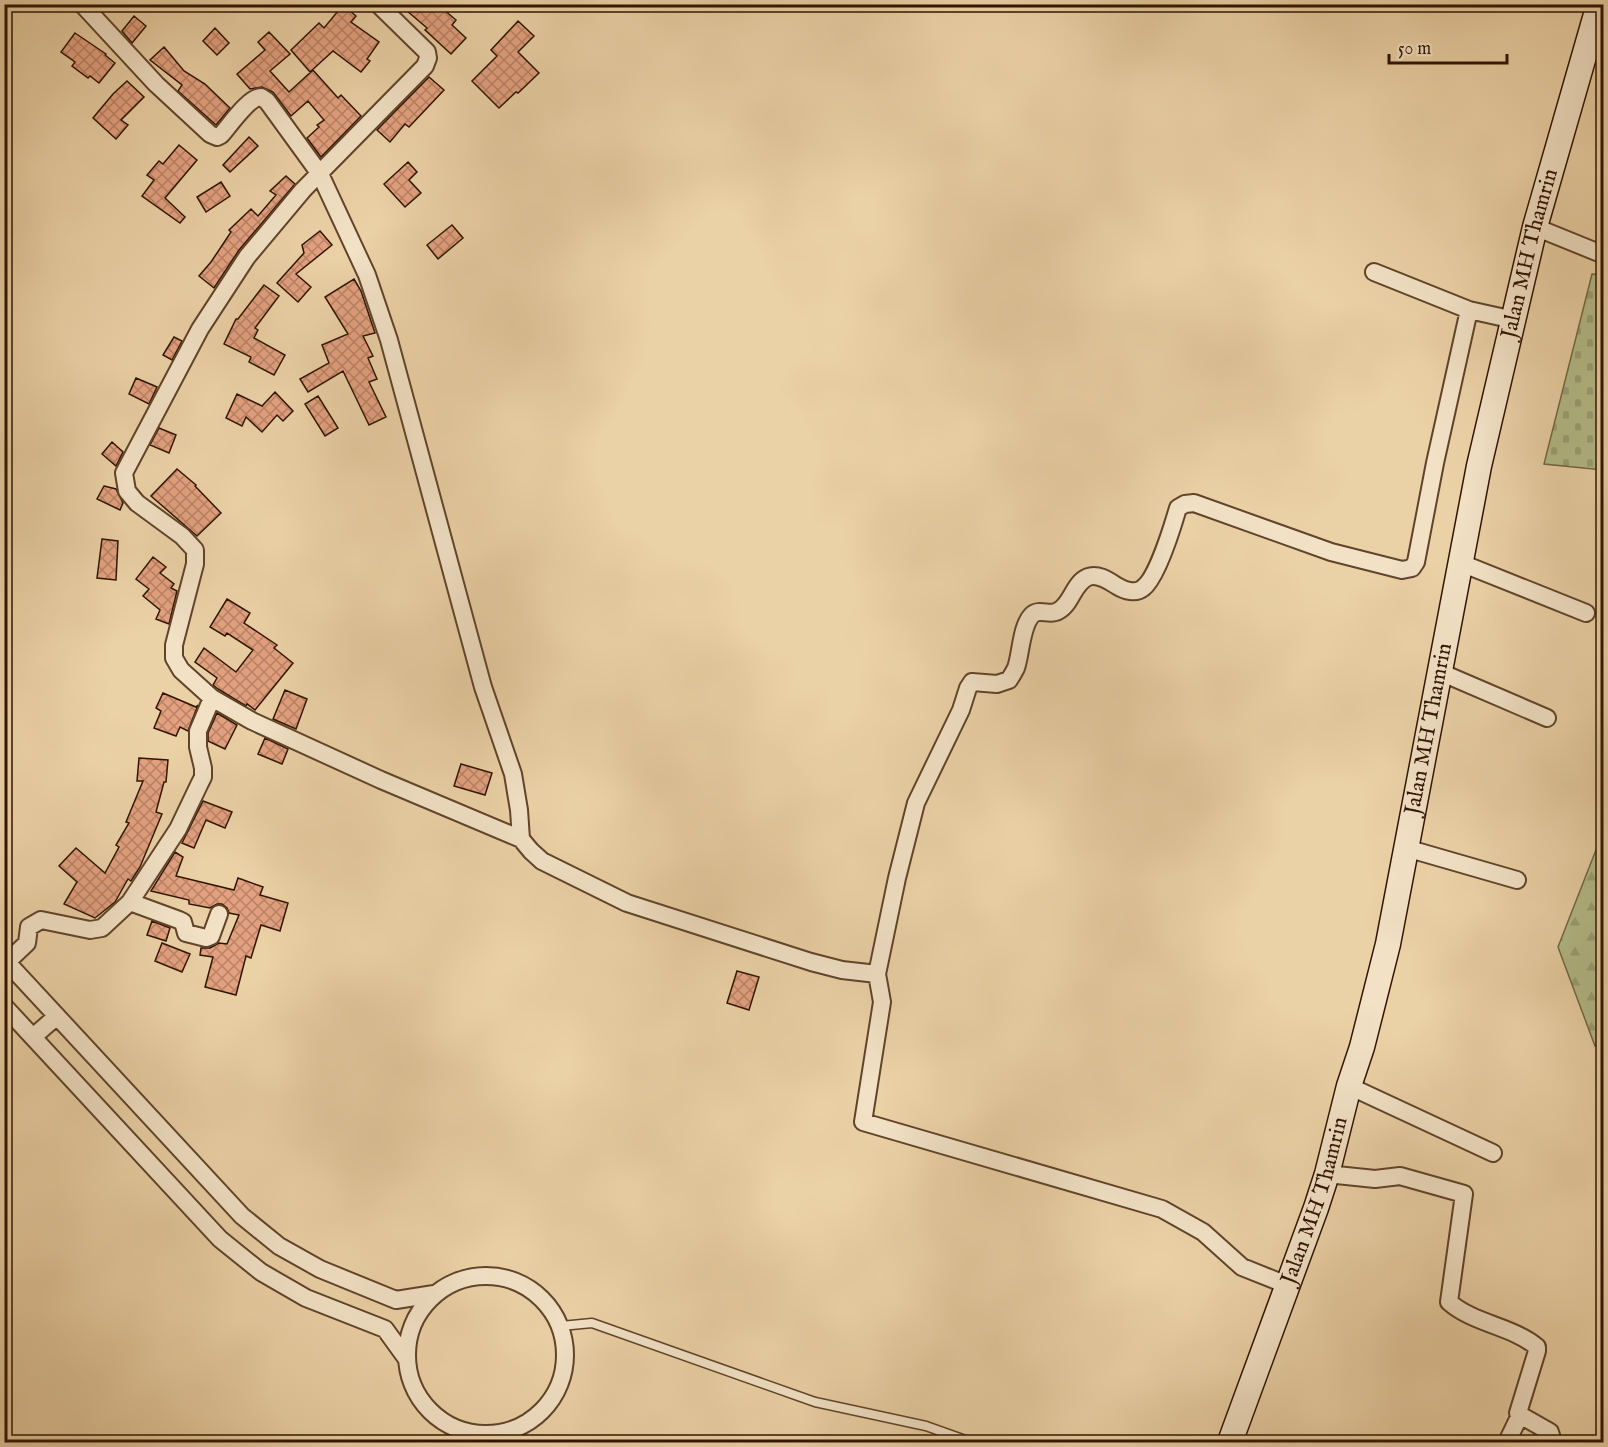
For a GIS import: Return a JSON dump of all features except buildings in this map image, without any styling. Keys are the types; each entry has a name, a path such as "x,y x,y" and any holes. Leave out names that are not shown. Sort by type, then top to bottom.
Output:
{"street":[{"path":"82,4 156,84 210,134 217,137 221,135 246,106 255,98 261,97 267,101 320,174 368,275 389,340 483,687 513,774 521,839"},
{"path":"378,4 426,52 428,58 425,66 303,190 246,257 200,329 124,472 127,492 136,503 182,536 195,550 195,564 174,645 174,658 181,670 212,698 252,721 521,839 542,861 627,903 811,963 842,970 877,974"},
{"name":"Jalan MH Thamrin","path":"1230,1443 1327,1174 1349,1086 1362,1047 1388,944 1479,466 1534,227 1600,11"},
{"path":"1534,227 1604,255"},
{"path":"1374,272 1469,310 1514,320"},
{"path":"1287,1285 1242,1267 1203,1232 1162,1209 863,1122 882,1002 877,974 897,878 916,803 962,710 968,688 972,682 997,684 1009,680 1015,669 1031,615 1037,612 1053,613 1060,610 1081,580 1091,576 1107,579 1135,592 1144,588 1164,551 1178,508 1185,504 1194,503 1331,552 1402,570 1412,567 1416,562 1469,310"},
{"path":"1461,563 1586,613"},
{"path":"1440,672 1547,718"},
{"path":"4,1006 220,1239 261,1272 306,1298 385,1329 406,1358 414,1388 433,1413 459,1430 490,1434 521,1427 546,1408 561,1383 566,1355 561,1326 552,1310 540,1296 512,1279 480,1275 456,1281 434,1294 396,1300 320,1269 279,1246 242,1216 6,961 27,943 29,927 41,920 90,930 102,928 130,902 177,829 199,785 203,768 198,747 198,731 212,698"},
{"path":"1406,848 1517,880"},
{"path":"130,902 179,920 183,922 186,933 206,938 211,936 219,914"},
{"path":"33,1037 57,1016"},
{"path":"1349,1086 1493,1153"},
{"path":"1327,1174 1375,1179 1400,1176 1464,1194 1449,1302 1465,1313 1497,1326 1537,1347 1519,1409 1520,1415 1507,1443"},
{"path":"406,1358 413,1323 434,1294"},
{"path":"1520,1415 1550,1432 1553,1443"}],"lane":[{"path":"561,1326 592,1323 815,1402 926,1426 971,1443"}],"green space":[{"path":"1592,274 1603,275 1603,470 1544,464"},
{"path":"1603,832 1604,1040 1595,1046 1558,947"}]}
